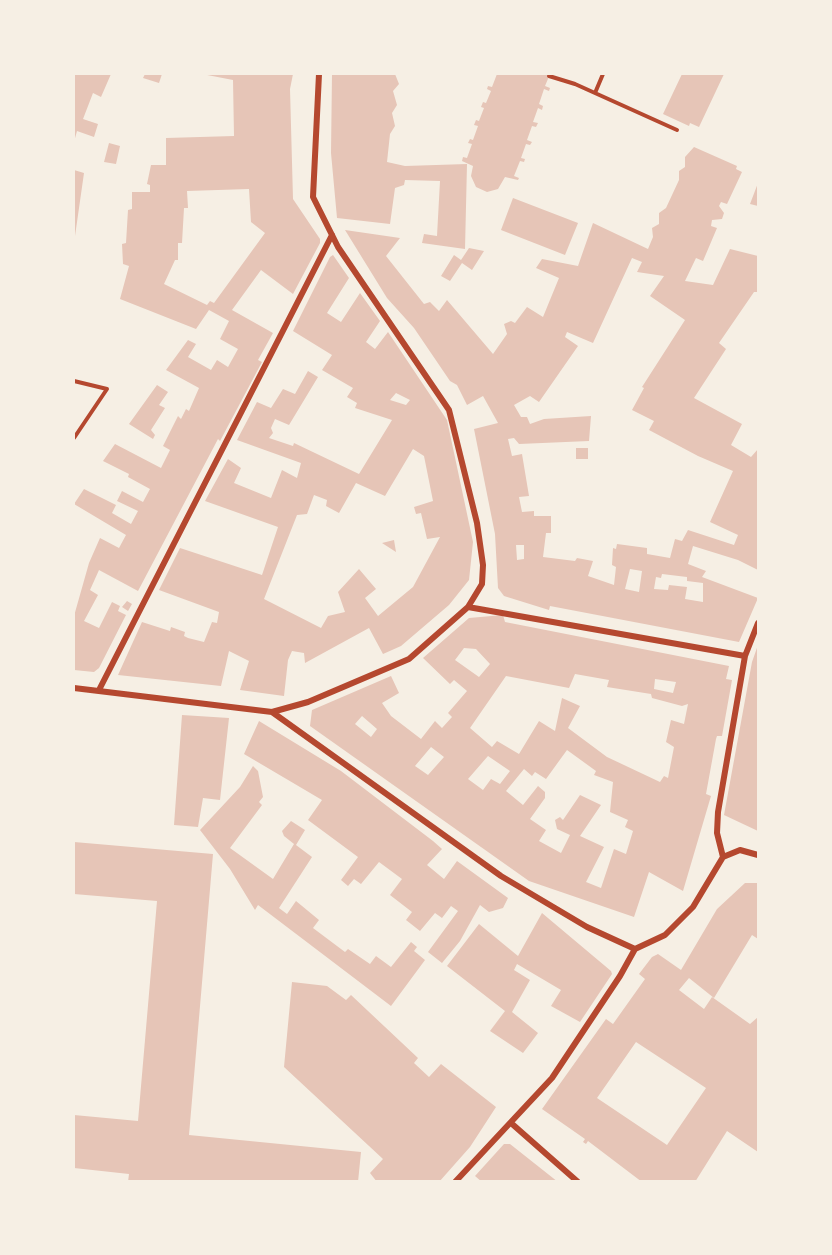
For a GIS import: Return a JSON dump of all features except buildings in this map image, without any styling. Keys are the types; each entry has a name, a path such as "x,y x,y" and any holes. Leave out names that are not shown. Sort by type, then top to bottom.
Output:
{"street":[{"path":"74,688 272,712 308,702 409,659 468,607 482,584 483,565 471,500 449,410 332,235 313,197 320,74"},
{"path":"99,690 332,235"},
{"path":"468,607 745,656"},
{"path":"723,857 717,833 718,812 745,656 759,623"},
{"path":"272,712 501,876 587,927 635,949"},
{"path":"455,1182 552,1078 620,976 635,949 665,935 693,907 723,857 740,850 755,853"},
{"path":"511,1123 578,1182"}],"path":[{"path":"595,93 603,74"},
{"path":"549,76 595,93 677,130"},
{"path":"74,381 107,389 74,438"}]}
